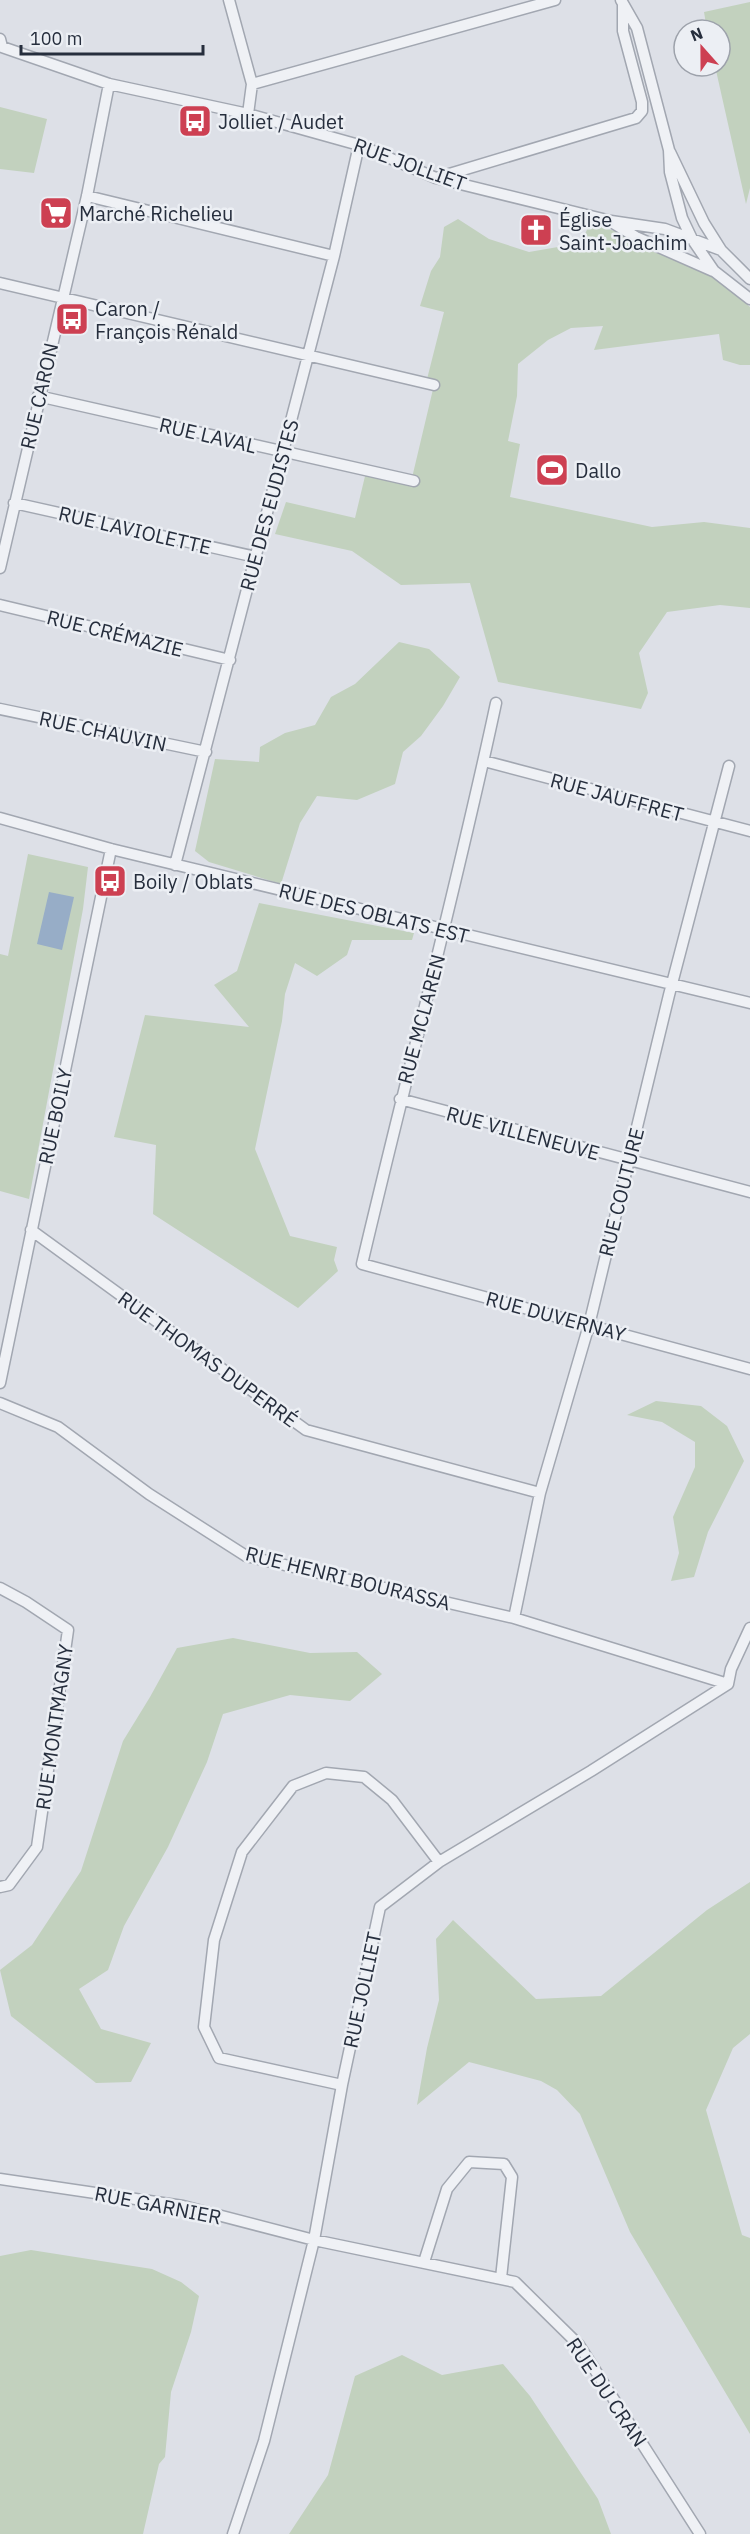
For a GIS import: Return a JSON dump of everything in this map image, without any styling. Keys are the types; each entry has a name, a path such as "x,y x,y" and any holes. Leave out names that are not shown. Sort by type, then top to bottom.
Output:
{"street":[{"path":"229,0 252,84 248,114"},
{"path":"252,84 555,0"},
{"path":"622,2 637,28 669,150 676,202 692,239"},
{"path":"436,178 636,118 642,111 642,102 623,31 622,2"},
{"name":"RUE JOLLIET","path":"1,43 110,84 248,114 359,145 436,178 611,221 665,229 721,250 750,279"},
{"name":"RUE CARON","path":"0,568 38,396 87,196 110,84"},
{"name":"RUE DES EUDISTES","path":"175,865 334,256 359,145"},
{"path":"669,150 704,223 721,250"},
{"path":"87,196 334,256"},
{"name":"RUE JOLLIET","path":"611,221 636,237 714,271 750,298"},
{"name":"RUE JOLLIET","path":"692,239 714,271"},
{"path":"0,283 434,385"},
{"name":"RUE LAVAL","path":"38,396 414,481"},
{"name":"RUE LAVIOLETTE","path":"14,502 256,556"},
{"name":"RUE CRÉMAZIE","path":"0,605 230,660"},
{"name":"RUE MCLAREN","path":"362,1264 400,1099 444,931 496,703"},
{"name":"RUE CHAUVIN","path":"0,710 206,752"},
{"name":"RUE JAUFFRET","path":"484,761 750,831"},
{"name":"RUE COUTURE","path":"514,1618 540,1493 589,1325 672,983 729,766"},
{"name":"RUE DES OBLATS EST","path":"0,818 175,865 750,1003"},
{"name":"RUE BOILY","path":"0,1383 111,849"},
{"name":"RUE VILLENEUVE","path":"400,1099 629,1162 750,1192"},
{"name":"RUE THOMAS DUPERRÉ","path":"31,1230 306,1430 540,1493"},
{"name":"RUE DUVERNAY","path":"362,1264 750,1369"},
{"name":"RUE HENRI BOURASSA","path":"0,1402 58,1427 149,1494 246,1556 514,1618 728,1684"},
{"name":"RUE MONTMAGNY","path":"0,1588 68,1630 37,1847 9,1885 0,1887"},
{"path":"728,1684 731,1669 750,1628"},
{"name":"RUE JOLLIET","path":"233,2534 264,2441 314,2240 342,2085 380,1907 439,1862 591,1772 728,1684"},
{"path":"342,2085 219,2058 204,2027 214,1940 242,1852 293,1786 326,1773 364,1777 392,1800 439,1862"},
{"path":"424,2262 447,2189 469,2162 504,2164 512,2177 501,2278"},
{"name":"RUE GARNIER","path":"0,2179 183,2206 314,2240"},
{"name":"RUE DU CRAN","path":"314,2240 515,2282 579,2345 700,2534"}],"green space":[{"path":"750,2 750,188 746,204 718,78 732,78 732,18 705,18 704,12"},
{"path":"0,107 47,119 34,173 0,169"},
{"path":"458,219 489,239 529,252 581,243 590,223 635,238 675,255 712,277 750,307 750,365 740,365 723,360 719,334 594,350 603,326 571,328 548,340 518,364 517,396 508,441 520,444 510,497 652,527 704,522 750,528 750,608 720,605 667,612 639,653 648,693 641,709 498,682 470,583 401,585 352,551 275,534 286,502 355,518 366,472 411,482 434,385 426,383 444,312 420,306 431,271 440,257 444,227"},
{"path":"399,642 429,649 460,677 443,706 421,736 403,752 395,784 357,800 317,796 300,823 281,884 209,862 195,851 215,759 259,762 260,747 285,733 315,725 331,697 355,684"},
{"path":"28,854 88,867 83,909 29,1199 0,1191 0,954 8,956"},
{"path":"259,903 414,933 412,940 352,940 347,955 317,976 295,963 285,994 282,1021 255,1149 290,1236 337,1247 334,1260 338,1271 298,1308 153,1214 156,1145 114,1137 145,1015 249,1027 214,985 237,971"},
{"path":"656,1401 701,1406 727,1426 744,1461 708,1532 694,1577 671,1581 679,1553 673,1517 695,1467 695,1442 662,1422 627,1415"},
{"path":"233,1638 310,1653 357,1652 382,1674 350,1701 290,1695 223,1714 207,1762 168,1847 124,1926 108,1970 79,1989 101,2029 151,2043 131,2082 96,2083 11,2016 0,1970 32,1945 81,1871 123,1741 177,1648"},
{"path":"750,1882 750,2034 733,2048 706,2110 742,2235 750,2238 750,2434 630,2232 580,2114 557,2090 541,2081 469,2062 417,2105 427,2048 439,2000 436,1939 453,1920 536,1999 601,1996 707,1910"},
{"path":"31,2250 152,2269 181,2282 199,2296 191,2332 171,2392 165,2457 159,2464 143,2534 0,2534 0,2256"},
{"path":"402,2355 442,2375 503,2364 530,2396 598,2499 611,2534 289,2534 328,2475 355,2376"}],"water":[{"path":"49,892 74,897 62,950 37,944"}],"place":[{"name":"Jolliet / Audet","path":"195,121"},
{"name":"Marché Richelieu","path":"56,213"},
{"name":"Église Saint-Joachim","path":"536,230"},
{"name":"Caron / François Rénald","path":"72,319"},
{"name":"Dallo","path":"552,470"},
{"name":"Boily / Oblats","path":"110,881"}]}
